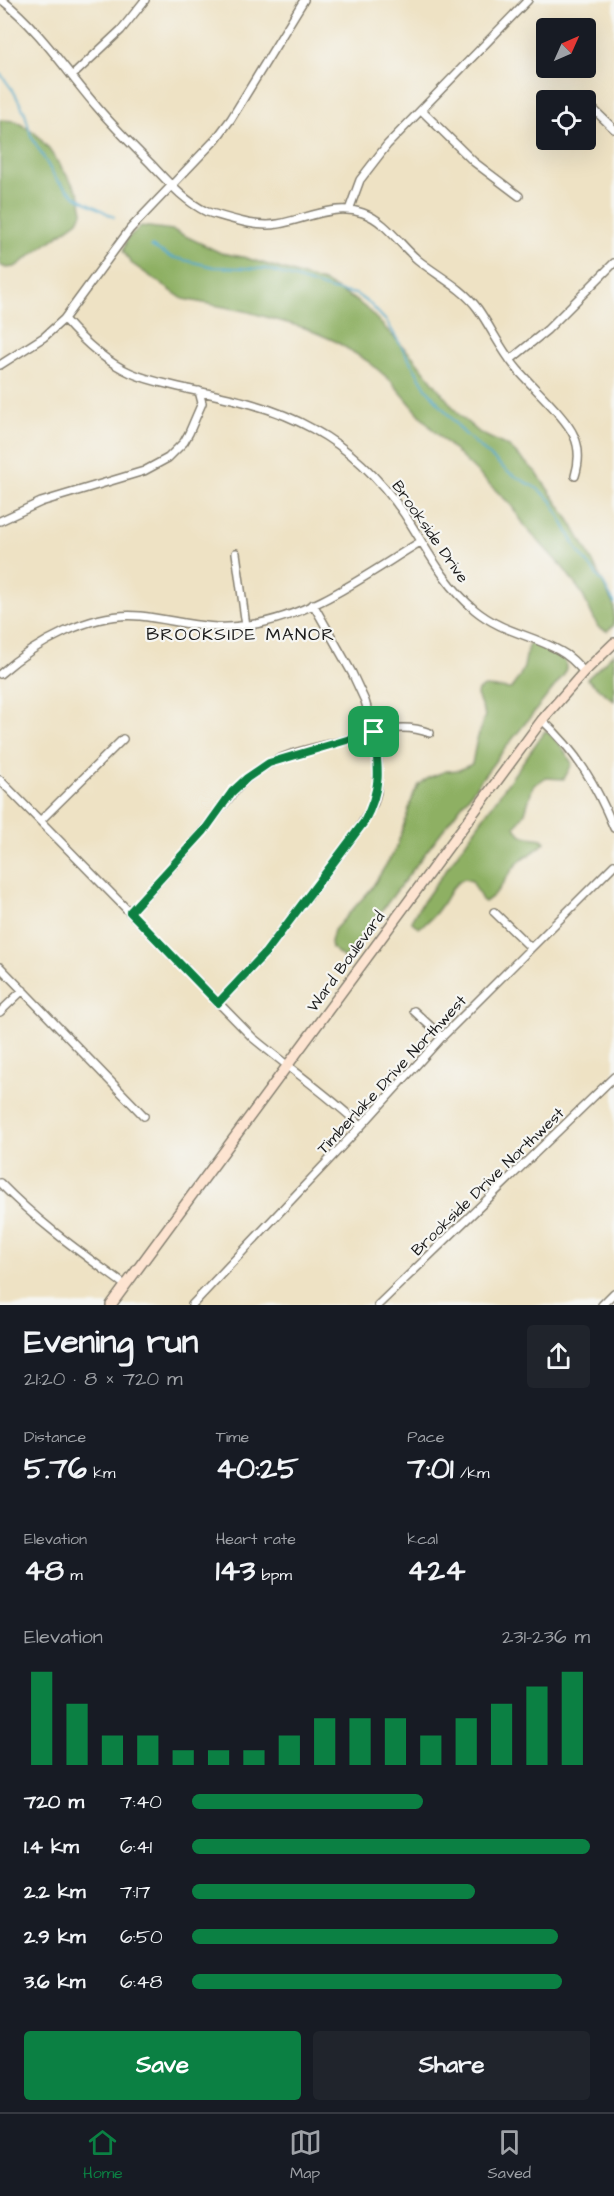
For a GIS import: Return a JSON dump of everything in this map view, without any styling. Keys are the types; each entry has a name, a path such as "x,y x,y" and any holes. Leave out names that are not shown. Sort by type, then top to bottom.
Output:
{"main road":[{"name":"Ward Boulevard","path":"111,1305 542,720 584,672 614,643"}],"street":[{"path":"2,0 25,20 97,108 190,203 207,212 258,224 278,224 336,209 364,214 382,225 419,260 469,298 510,360 570,428 578,447 579,458 575,476"},
{"path":"72,76 121,30 145,0"},
{"path":"0,365 44,337 64,319 130,229 204,152 231,119 304,0"},
{"path":"349,210 355,191 366,170 387,145 528,0"},
{"path":"421,110 474,162 519,196"},
{"path":"596,112 614,129"},
{"path":"510,360 547,330 614,263"},
{"name":"Brookside Drive","path":"64,319 95,352 124,370 153,382 241,400 279,412 330,440 355,458 386,491 404,514 446,580 475,610 506,630 562,651 584,672"},
{"path":"0,521 41,502 144,471 168,458 184,442 189,433 202,403 199,391"},
{"path":"0,674 44,642 111,616 141,616 201,627 246,626 268,621 314,604 420,542"},
{"path":"236,553 246,626"},
{"path":"218,1003 266,952 364,822 377,792 378,763 374,732 365,701 314,604"},
{"path":"542,720 576,756 597,790 614,828"},
{"path":"130,912 204,831 232,792 269,763 400,726 430,733"},
{"path":"40,820 123,739"},
{"path":"0,780 253,1038 325,1094 361,1126"},
{"name":"Timberlake Drive Northwest","path":"192,1305 442,1037 614,865"},
{"path":"494,912 530,947"},
{"path":"0,967 144,1116"},
{"path":"0,1012 23,990"},
{"path":"414,1011 442,1037"},
{"name":"Brookside Drive Northwest","path":"378,1305 614,1077"},
{"path":"0,1183 29,1213 52,1232 125,1285"},
{"path":"602,1305 614,1293"}],"green space":[{"path":"0,120 16,121 35,133 79,193 83,211 78,221 15,267 6,268 0,265"},
{"path":"141,226 173,230 221,253 243,257 326,283 367,309 414,358 460,416 480,433 509,447 536,472 570,521 593,562 614,606 614,625 607,631 598,627 581,592 564,569 527,529 511,505 432,429 391,381 369,362 335,341 305,328 245,311 183,299 131,263 123,251 127,239"},
{"path":"531,643 559,653 565,658 564,675 499,756 345,959 332,948 334,930 371,889 396,849 414,793 419,785 428,778 472,764 485,715 477,695 478,690 485,687 511,689 524,667 528,646"},
{"path":"614,653 614,701 587,679"},
{"path":"545,731 561,746 572,764 564,779 545,778 533,786 525,813 515,827 523,835 542,839 545,842 517,864 499,889 485,902 472,881 464,879 453,887 436,912 419,928 411,921 418,909"}],"waterway":[{"path":"0,73 14,92 25,113 31,136 56,179 75,196 114,217"},
{"path":"151,246 171,257 214,267 267,269 332,290 356,294 370,304 387,322 426,388 464,433 508,472 538,489 551,500 578,551 604,584 614,603"}],"district":[{"name":"BROOKSIDE MANOR","path":"241,634"}],"route":[{"path":"374,732 378,763 377,792 364,822 266,952 218,1003 130,912 204,831 232,792 247,778 269,763 374,732"}]}
